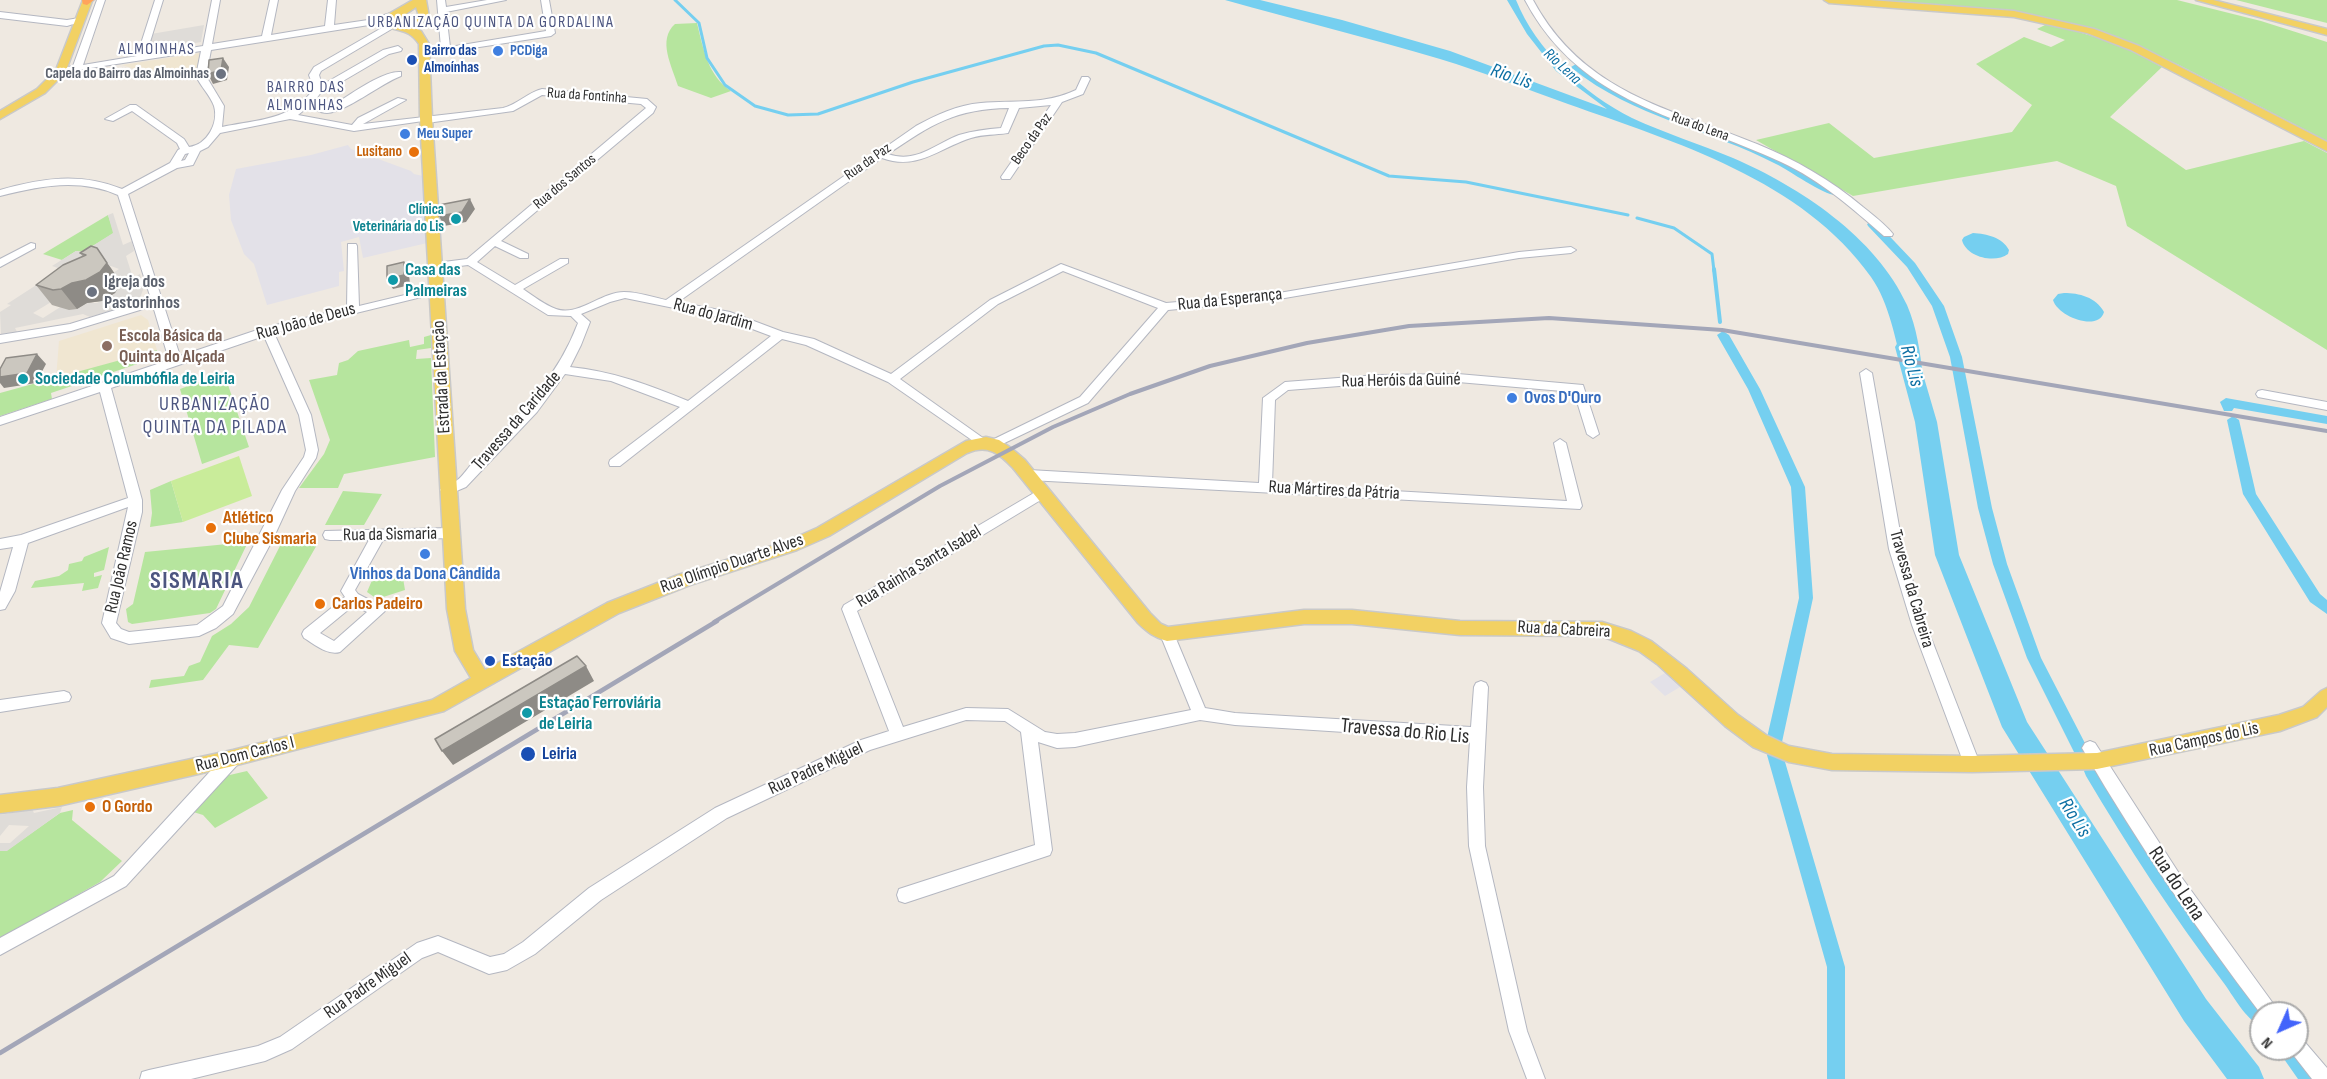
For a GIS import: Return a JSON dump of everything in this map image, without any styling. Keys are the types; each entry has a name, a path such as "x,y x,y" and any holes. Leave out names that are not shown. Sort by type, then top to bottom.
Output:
{"main road":[{"path":"1829,0 2014,14 2090,31 2135,48 2327,147"},
{"path":"2201,0 2327,30"},
{"path":"2215,0 2327,30"},
{"path":"0,116 41,91 61,71 88,1"},
{"path":"395,21 420,14"},
{"path":"395,21 420,14"},
{"name":"Estrada da Estação","path":"420,14 424,44 426,119 438,290 447,490 456,609 461,642 468,659 483,682"},
{"path":"986,443 1011,456 1044,492 1144,618 1155,629 1167,634"},
{"name":"Rua Olímpio Duarte Alves","path":"483,682 582,624 622,604 684,580 791,546 823,532 962,449 986,443"},
{"name":"Rua da Cabreira","path":"1167,634 1327,616 1460,628 1602,629 1619,633 1656,652 1742,729 1761,742 1791,755 1832,762 1972,764 2073,762"},
{"name":"Rua Dom Carlos I","path":"0,804 58,797 234,758 427,710 483,682"},
{"name":"Rua Campos do Lis","path":"2073,762 2094,754 2280,723 2310,712 2327,696"}],"street":[{"path":"77,68 101,0"},
{"path":"141,58 159,0"},
{"path":"216,0 201,76 219,107 216,131"},
{"path":"267,38 274,0"},
{"path":"329,28 332,0"},
{"path":"420,14 442,8 502,0"},
{"path":"424,54 551,33 545,0"},
{"name":"Rua do Lena","path":"1529,0 1568,53 1602,83 1654,110 1752,145 1785,160 1843,194 1888,234"},
{"path":"442,8 446,51"},
{"path":"0,15 67,23 80,21"},
{"path":"61,71 369,22 395,21"},
{"path":"318,87 314,75 320,66 395,21"},
{"path":"122,193 174,165 179,154 191,150 216,131 286,117 307,104 318,87 386,52 398,49"},
{"path":"307,104 330,110 398,74"},
{"name":"Rua da Paz","path":"669,303 919,128 950,114 978,106 1058,101 1080,92 1086,79"},
{"name":"Rua da Fontinha","path":"286,117 354,128 509,109 518,106 537,93 644,101"},
{"path":"354,128 361,120 401,100"},
{"name":"Rua dos Santos","path":"470,262 650,111 651,107 644,101"},
{"name":"Beco da Paz","path":"1006,177 1058,101"},
{"path":"879,154 891,160 913,160 971,135 1005,131 1015,105"},
{"path":"110,119 133,107 191,150"},
{"path":"0,193 28,186 76,181 100,184 122,193 176,362"},
{"path":"495,242 524,256"},
{"path":"0,264 30,246"},
{"path":"352,246 353,309"},
{"name":"Rua da Esperança","path":"892,379 994,302 1061,267 1165,307 1273,297 1519,255 1571,250"},
{"path":"514,290 564,261"},
{"path":"436,266 470,262 552,312 575,314"},
{"name":"Rua João de Deus","path":"0,421 267,331 438,290"},
{"name":"Rua do Jardim","path":"575,314 602,300 620,295 726,315 780,335 810,342 892,379 986,443"},
{"path":"0,339 71,327 157,301"},
{"path":"986,443 1084,400 1165,307"},
{"name":"Travessa da Caridade","path":"447,490 461,484 534,408 562,370 584,322 575,314"},
{"name":"Rua João Ramos","path":"135,500 135,512 109,623 112,631 119,636 129,638 189,632 211,624 228,610 266,539 289,489 305,468 312,450 305,415 267,331"},
{"path":"615,463 780,335"},
{"path":"562,370 605,374 629,381 689,406"},
{"name":"Travessa da Cabreira","path":"1866,373 1896,549 1919,625 1972,764"},
{"name":"Rua Heróis da Guiné","path":"1265,487 1269,398 1284,386 1378,379 1458,378 1578,388 1593,434"},
{"path":"0,544 22,540 135,500 105,387"},
{"path":"2262,394 2327,406"},
{"name":"Rua Mártires da Pátria","path":"1029,475 1575,506 1560,443"},
{"name":"Rua Rainha Santa Isabel","path":"898,735 849,609 1044,492"},
{"name":"Rua da Sismaria","path":"330,536 438,536 450,533"},
{"path":"353,598 348,591 379,536"},
{"path":"0,606 8,591 22,540"},
{"path":"1167,634 1200,714"},
{"path":"1478,734 1481,687"},
{"path":"0,706 64,697"},
{"name":"Rua Padre Miguel","path":"149,1079 259,1055 286,1043 427,946 438,944 451,948 489,966 507,962 529,948 595,894 721,813 866,745 966,714 1008,715 1041,737 1057,741 1076,740 1200,714"},
{"name":"Travessa do Rio Lis","path":"1200,714 1235,719 1478,734 1475,787 1477,846 1518,1031 1536,1079"},
{"path":"905,895 1044,850 1028,728"},
{"name":"Rua do Lena","path":"2094,754 2136,825 2200,921 2262,1001"},
{"path":"0,947 120,881 234,758"},
{"path":"2309,1061 2324,1079"}],"shaded area":[{"path":"204,25 201,42 147,51 151,34"},
{"path":"200,53 197,74 166,79 122,65"},
{"path":"348,145 351,149 423,176 427,243 363,258 359,237 341,242 344,271 339,272 339,286 267,305 254,264 244,254 231,220 229,195 236,169 311,155"},
{"path":"113,213 123,245 132,241 134,251 126,256 133,278 140,274 144,287 140,298 122,307 90,317 83,314 15,328 17,332 1,334 0,312 11,305 7,304 61,269 52,266 76,251 83,252 113,233 108,215","holes":["111,266 119,269 107,277 115,293 97,303 87,303 77,309 62,306 43,318 33,313"]},
{"name":"Escola Básica da Quinta do Alçada","path":"141,315 148,320 157,350 56,379 59,341"},
{"path":"1670,670 1685,684 1665,696 1650,682"},
{"path":"62,807 60,813 7,851 0,851 0,843 10,843 29,826 9,825 0,836 0,815 32,809 34,813"}],"green space":[{"path":"1853,0 2177,0 2261,21 2327,42 2327,141 2179,65 2099,30 2014,11"},
{"path":"2236,0 2327,0 2327,23"},
{"path":"697,23 704,52 712,69 723,85 731,91 711,98 678,86 666,45 670,30 675,24"},
{"path":"2049,23 2118,44 2162,67 2110,117 2186,170 2304,141 2327,153 2327,350 2127,226 2116,186 2057,161 1853,196 1756,140 1829,123 1874,158 2012,132 2032,105 1976,64 2024,37 2051,47 2065,40 2037,29"},
{"path":"108,215 114,233 83,252 76,251 62,260 43,254"},
{"path":"431,335 431,348 417,350 416,359 431,358 435,457 344,474 338,488 299,488 324,454 330,440 309,380 337,375 339,363 348,360 358,351 409,340 410,347 424,344 424,337"},
{"path":"157,350 157,355 152,359 51,393 52,399 0,416 0,393"},
{"path":"224,373 249,447 202,464 180,389"},
{"path":"239,456 252,496 183,522 171,481"},
{"path":"171,481 183,522 150,527 152,513 150,490"},
{"path":"343,491 382,494 364,525 325,525"},
{"path":"248,542 216,609 210,613 132,624 128,622 126,609 133,604 145,552"},
{"path":"318,543 258,648 229,645 203,680 149,688 151,680 184,676 189,666 200,662 212,636 231,624 249,607 281,544"},
{"path":"109,547 104,570 94,573 94,577 102,575 98,588 82,591 84,583 31,588 35,581 59,576 68,570 69,564 82,561 84,557"},
{"path":"373,578 403,578 405,590 377,599 367,592"},
{"path":"247,771 268,798 215,828 203,815 190,811 221,777"},
{"path":"73,810 72,820 122,861 100,882 0,939 0,851 7,850 60,813"}],"water":[{"name":"Rio Lis","path":"1225,0 1260,0 1342,20 1450,51 1607,109 1556,71 1527,34 1507,0 1516,0 1536,36 1549,53 1579,83 1596,96 1632,118 1733,158 1784,184 1834,217 1856,236 1893,280 1907,305 1916,331 1923,376 1910,375 1904,371 1891,323 1878,288 1843,243 1810,214 1734,168 1651,133 1456,64"},
{"path":"1973,233 1998,239 2009,250 2008,254 1996,258 1975,255 1969,251 1962,240"},
{"path":"2064,293 2092,299 2104,312 2101,318 2095,321 2078,320 2062,312 2053,300 2058,294"}],"building":[{"path":"223,58 221,70 208,74 209,60"},
{"path":"470,199 462,212 439,216 439,205"},
{"path":"91,246 97,248 107,263 100,272 61,289 53,290 36,285 63,265 86,255 80,253"},
{"path":"404,262 404,275 387,279 387,266"},
{"path":"37,354 27,373 0,377 0,369 6,358"},
{"path":"577,656 586,666 442,751 435,739"}],"waterway":[{"path":"675,0 699,23 707,58 725,85 755,106 788,115 818,114 913,82 1044,46 1058,45 1096,53 1389,176 1466,182 1628,215"},
{"name":"Rio Lena","path":"1576,67 1625,99 1761,153 1806,175 1833,193"},
{"path":"1637,218 1674,228 1712,254 1714,271"},
{"path":"1872,224 1911,265 1938,306 1956,357 1985,508 2000,564 2034,658 2081,751"},
{"path":"1714,269 1720,322"},
{"path":"1723,335 1754,389 1798,487 1806,598 1774,742"},
{"name":"Rio Lis","path":"1905,347 1926,422 1947,555 2016,727 2195,1010 2247,1079"},
{"path":"2228,408 2226,402 2327,420"},
{"path":"2233,420 2250,494 2315,598 2327,608"},
{"path":"1775,755 1836,967 1836,1079"},
{"path":"2092,771 2130,835 2172,897 2249,1002"},
{"path":"2296,1061 2310,1079"}],"railway":[{"path":"714,622 940,486 1053,427 1130,394 1210,366 1307,343 1409,326 1549,318 1722,330 2327,431"},
{"path":"0,1053 717,621"}],"place":[{"name":"PCDiga","path":"498,51"},
{"name":"Bairro das Almoínhas","path":"412,60"},
{"name":"Capela do Bairro das Almoinhas","path":"221,74"},
{"name":"Meu Super","path":"405,134"},
{"name":"Lusitano","path":"414,152"},
{"name":"Clínica Veterinária do Lis","path":"456,219"},
{"name":"Casa das Palmeiras","path":"393,280"},
{"name":"Igreja dos Pastorinhos","path":"92,292"},
{"name":"Escola Básica da Quinta do Alçada","path":"107,346"},
{"name":"Sociedade Columbófila de Leiria","path":"23,379"},
{"name":"Ovos D'Ouro","path":"1512,398"},
{"name":"Atlético Clube Sismaria","path":"211,528"},
{"name":"Vinhos da Dona Cândida","path":"425,554"},
{"name":"Carlos Padeiro","path":"320,604"},
{"name":"Estação","path":"490,661"},
{"name":"Estação Ferroviária de Leiria","path":"527,713"},
{"name":"Leiria","path":"528,754"},
{"name":"O Gordo","path":"90,807"}],"district":[{"name":"URBANIZAÇÃO QUINTA DA GORDALINA","path":"491,23"},
{"name":"ALMOINHAS","path":"157,50"},
{"name":"BAIRRO DAS ALMOINHAS","path":"306,97"},
{"name":"URBANIZAÇÃO QUINTA DA PILADA","path":"215,416"},
{"name":"SISMARIA","path":"197,582"}]}
